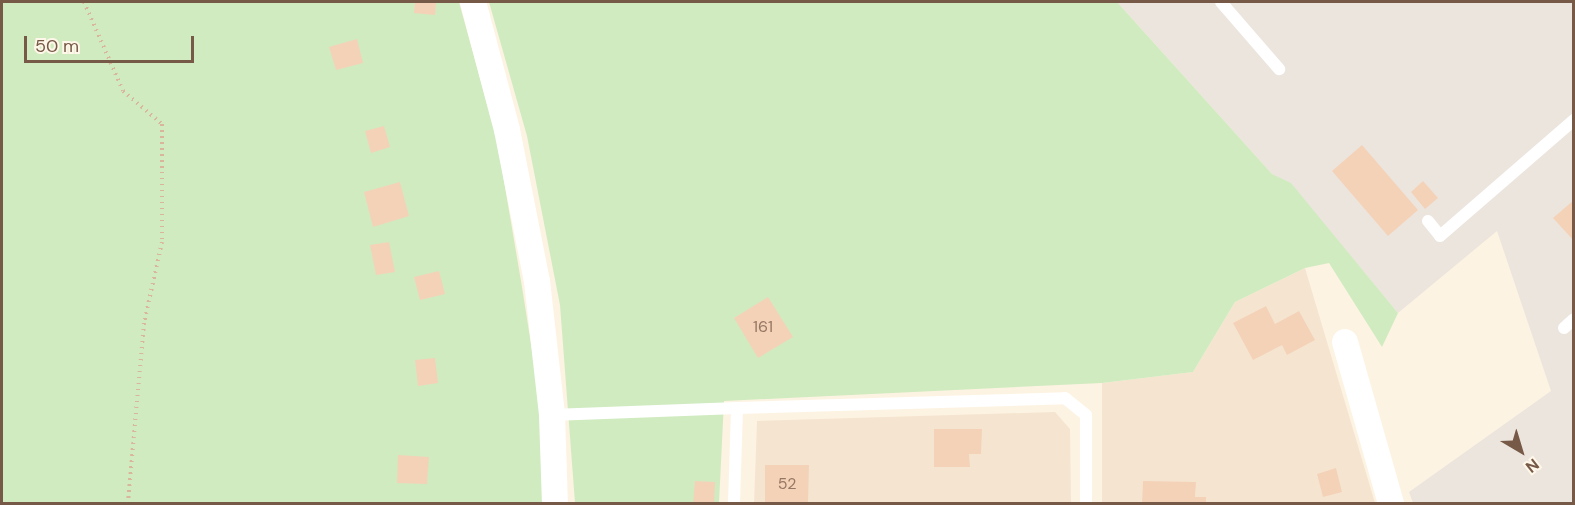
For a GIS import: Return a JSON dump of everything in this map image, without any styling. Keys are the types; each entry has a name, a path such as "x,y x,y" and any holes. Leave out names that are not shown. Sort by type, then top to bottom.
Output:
{"street":[{"path":"473,2 507,129 537,281 552,415 555,504"},
{"path":"1346,342 1392,504"}],"lane":[{"path":"1221,2 1279,69"},
{"path":"1428,221 1440,236 1574,120"},
{"path":"1564,328 1574,319"},
{"path":"552,415 1065,398 1086,415 1086,504"},
{"path":"734,504 737,408"}],"path":[{"path":"84,2 123,91 162,124 162,242 144,323 128,504"}],"shaded area":[{"path":"1117,2 1573,2 1573,503 1413,503 1409,492 1551,391 1497,231 1398,313 1291,184 1272,174"},
{"path":"1305,268 1375,503 1102,504 1102,383 1193,372 1235,302"},
{"path":"1055,412 1070,429 1071,503 754,504 757,421"}],"green space":[{"path":"2,2 459,2 497,140 545,433 545,503 2,503"},
{"path":"489,2 1117,2 1272,174 1291,183 1398,313 1382,347 1329,263 1305,268 1235,302 1193,372 1102,383 724,401 719,503 575,503 560,305 527,136"}],"building":[{"path":"415,2 436,2 435,15 414,13"},
{"path":"357,39 363,63 336,70 329,47"},
{"path":"384,126 390,147 371,153 365,131"},
{"path":"1362,145 1418,210 1388,236 1332,171"},
{"path":"1423,181 1438,198 1425,209 1411,192"},
{"path":"400,182 409,216 373,227 364,192"},
{"path":"1574,200 1574,241 1553,218"},
{"path":"389,242 395,272 376,275 370,245"},
{"path":"439,271 445,294 420,300 414,277"},
{"path":"768,297 793,337 758,358 734,318"},
{"path":"1266,306 1275,324 1299,311 1315,340 1287,355 1282,345 1253,360 1233,323"},
{"path":"435,358 438,383 418,386 415,360"},
{"path":"934,429 982,429 981,454 969,454 970,467 934,467"},
{"path":"398,455 429,457 427,484 397,483"},
{"path":"765,465 809,465 808,503 765,504"},
{"path":"1336,468 1342,492 1323,497 1317,474"},
{"path":"695,481 715,482 714,504 693,504"},
{"path":"1143,481 1196,482 1195,497 1206,497 1206,504 1142,504"}]}
